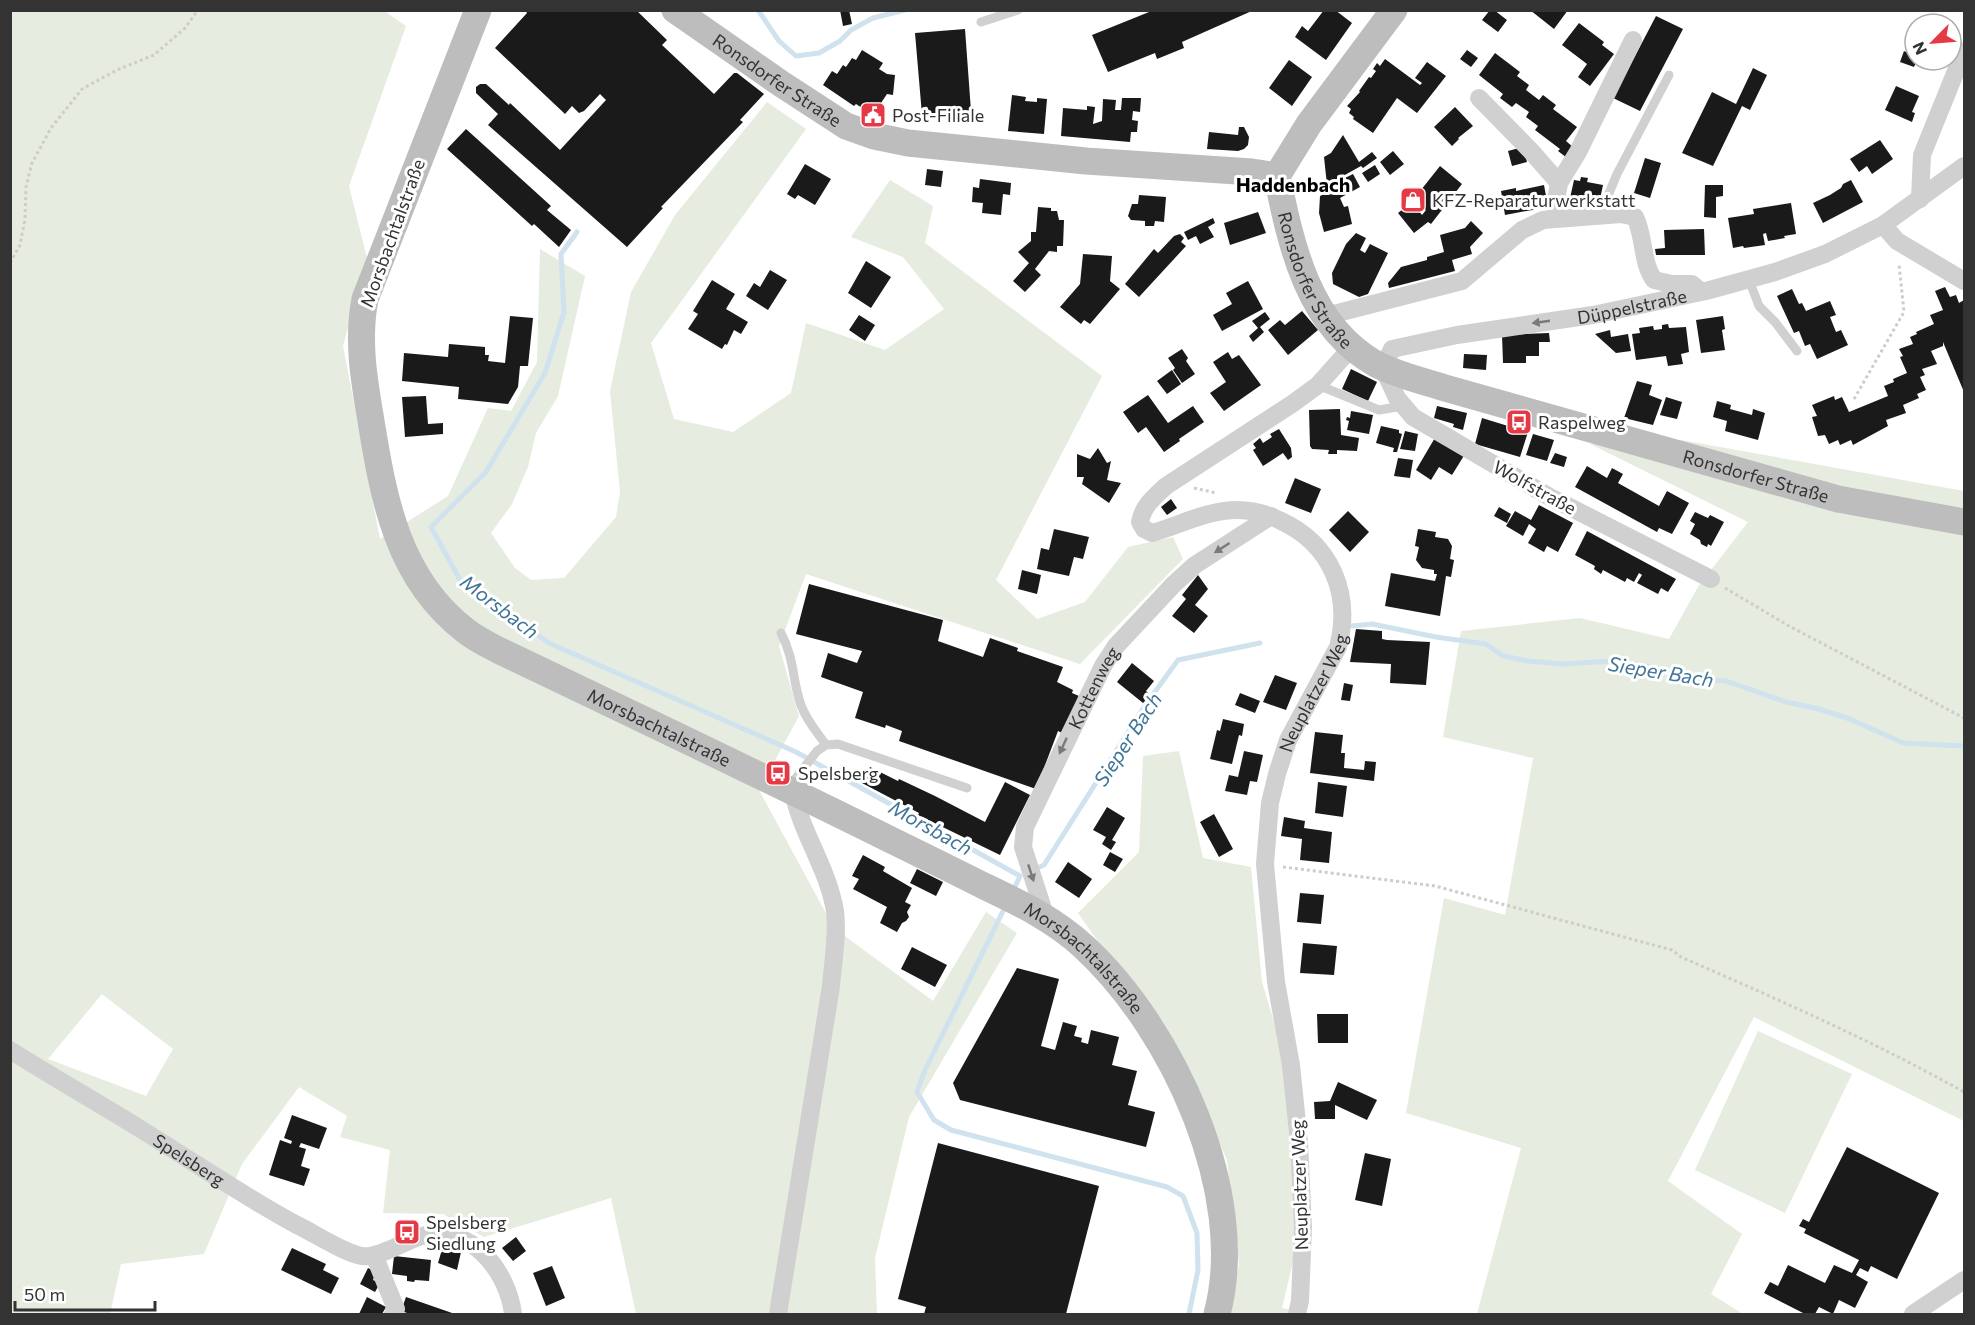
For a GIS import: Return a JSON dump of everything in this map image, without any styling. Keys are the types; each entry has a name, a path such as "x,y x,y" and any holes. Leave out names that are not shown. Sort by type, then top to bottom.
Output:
{"main road":[{"name":"Morsbachtalstraße","path":"478,10 365,299 362,314 360,336 364,383 379,471 391,521 410,564 423,586 452,619 468,632 498,650 794,783 1053,923 1084,947 1114,978 1145,1018 1166,1052 1200,1129 1213,1168 1224,1230 1223,1290 1217,1314"},
{"name":"Ronsdorfer Straße","path":"675,10 846,126 874,136 908,143 1050,157 1252,172 1276,176 1290,239 1299,267 1326,316 1351,348 1383,368 1445,388 1838,499 1965,522"},
{"path":"1276,176 1309,124 1394,10"}],"street":[{"path":"1557,218 1555,206 1560,183 1578,152 1633,40"},
{"path":"1920,199 1922,155 1965,51"},
{"path":"1479,98 1532,151 1560,183"},
{"name":"Düppelstraße","path":"1383,368 1392,349 1457,335 1593,315 1701,292 1749,280 1825,254 1882,225 1965,166"},
{"path":"1326,316 1462,281 1522,230 1543,220 1557,218 1621,214 1635,217 1640,226 1647,269 1654,280 1672,284 1692,284 1701,292"},
{"path":"1882,225 1897,241 1965,281"},
{"name":"Neuplatzer Weg","path":"1297,1314 1300,1301 1303,1228 1299,1142 1291,1065 1276,982 1265,864 1270,803 1277,774 1288,740 1338,647 1343,615 1342,597 1335,574 1323,552 1307,535 1271,516 1254,511 1218,511 1152,533 1144,529 1140,522 1142,513 1150,500 1166,486 1318,385 1351,348"},
{"name":"Wolfstraße","path":"1383,368 1403,406 1413,417 1548,495 1711,579"},
{"name":"Kottenweg","path":"1053,923 1023,847 1025,827 1103,666 1116,646 1173,584 1195,565 1271,516"},
{"path":"778,1314 831,986 836,935 835,911 829,887 797,811 794,783"},
{"name":"Spelsberg","path":"10,1050 141,1129 258,1204 339,1247 363,1257 374,1255"},
{"path":"393,1314 396,1309 374,1255 424,1235 440,1233 469,1242 482,1252 505,1284 513,1314"},
{"path":"1912,1314 1965,1280"}],"lane":[{"path":"981,22 1018,10"},
{"path":"1605,215 1605,203 1617,174 1669,75"},
{"path":"1749,280 1759,306 1775,322 1797,351"},
{"path":"1318,385 1379,410 1403,406"},
{"path":"782,633 789,648 800,702 805,715 826,745"},
{"path":"794,783 817,751 826,745 838,744 967,788"}],"path":[{"path":"10,264 20,245 26,219 26,187 32,163 51,128 82,89 117,70 154,55 185,28 198,10"},
{"path":"1854,399 1904,312 1897,241"},
{"path":"1711,579 1789,626 1965,718"},
{"path":"1265,864 1435,886 1671,950 1681,957 1792,1005 1899,1056 1965,1092"}],"shaded area":[{"path":"383,10 406,26 349,186 367,258 343,346 380,539 448,496 488,408 511,411 537,362 540,249 585,276 558,396 536,433 528,467 512,504 491,533 515,568 531,580 564,578 616,517 620,492 610,391 631,292 675,215 767,102 806,129 651,343 674,419 733,432 791,393 806,323 885,350 944,309 903,257 851,237 890,180 933,206 925,243 1102,376 996,580 1037,619 1085,602 1128,547 1173,537 1183,559 1080,664 806,574 779,646 799,716 759,790 834,928 933,1001 986,912 1017,933 909,1117 875,1258 877,1314 636,1314 611,1198 484,1237 443,1214 383,1213 390,1150 340,1137 347,1116 299,1087 242,1164 204,1254 121,1264 110,1314 11,1314 10,11","holes":["102,994 173,1049 146,1096 48,1059"]},
{"path":"1681,440 1964,491 1964,1121 1754,1017 1668,1181 1742,1234 1711,1294 1743,1314 1477,1314 1521,1148 1406,1113 1444,898 1505,915 1533,758 1443,737 1461,631 1580,618 1669,639 1698,587 1748,522 1590,444"},
{"path":"1179,751 1203,858 1251,867 1262,982 1286,1062 1302,1224 1282,1308 1311,1314 1228,1314 1239,1265 1227,1160 1186,1067 1078,913 1139,852 1143,756"},
{"path":"1758,1031 1852,1074 1785,1213 1695,1170"}],"building":[{"path":"525,10 636,10 667,40 662,45 714,94 734,73 737,73 764,94 740,120 743,122 661,207 663,208 627,247 488,125 498,114 476,93 476,87 480,84 486,84 509,105 510,103 560,150 606,100 600,94 584,111 579,113 572,106 565,114 495,48 527,13"},
{"path":"840,10 849,10 852,24 843,26"},
{"path":"1154,10 1254,10 1182,42 1184,48 1157,59 1155,53 1108,72 1092,35"},
{"path":"1324,10 1335,10 1352,23 1326,60 1295,37 1302,26 1308,31"},
{"path":"1490,10 1494,10 1507,20 1498,32 1482,20"},
{"path":"1530,10 1568,10 1554,29"},
{"path":"1656,16 1683,29 1640,111 1613,98"},
{"path":"1579,23 1604,42 1602,45 1614,54 1590,86 1578,77 1587,64 1562,45"},
{"path":"965,29 971,111 922,115 915,33"},
{"path":"862,50 883,63 879,69 887,74 895,75 893,95 887,94 873,115 856,104 854,106 823,85 832,71 837,74 852,58 856,60"},
{"path":"1467,50 1478,58 1471,67 1460,59"},
{"path":"1495,53 1520,72 1517,76 1529,85 1526,90 1539,100 1543,95 1556,105 1553,109 1577,127 1566,141 1573,147 1567,158 1558,151 1560,149 1535,130 1538,126 1526,117 1529,112 1516,103 1512,107 1500,98 1503,94 1479,75"},
{"path":"1385,59 1420,85 1422,83 1415,78 1427,62 1446,76 1417,113 1397,98 1373,133 1353,119 1354,117 1349,113 1351,109 1347,106 1376,71 1373,69 1377,63 1380,66"},
{"path":"1289,60 1312,77 1292,106 1269,88"},
{"path":"1753,68 1767,75 1750,110 1742,106 1713,166 1682,153 1712,92 1736,104"},
{"path":"1896,86 1919,96 1912,112 1915,113 1912,122 1885,110"},
{"path":"1012,95 1026,97 1025,101 1037,102 1037,98 1047,99 1044,134 1008,131"},
{"path":"1122,98 1141,98 1140,112 1133,111 1132,120 1138,121 1137,132 1131,132 1130,142 1061,136 1063,108 1087,110 1087,106 1095,107 1093,124 1102,121 1103,99 1116,100 1115,110 1121,110"},
{"path":"1455,107 1473,126 1452,146 1434,127"},
{"path":"1239,127 1244,127 1249,137 1248,145 1244,149 1238,151 1207,149 1209,132 1238,135"},
{"path":"466,129 551,206 547,210 571,230 559,247 534,224 532,226 447,149"},
{"path":"1343,135 1359,162 1372,152 1377,158 1363,168 1361,166 1343,176 1345,178 1353,174 1360,187 1340,198 1344,207 1348,206 1352,224 1324,232 1319,213 1320,196 1331,191 1329,187 1341,181 1339,178 1327,185 1324,157 1331,153"},
{"path":"1880,140 1893,159 1872,174 1867,166 1859,172 1850,159"},
{"path":"1523,147 1527,162 1512,166 1508,151"},
{"path":"1393,151 1404,164 1390,175 1380,162"},
{"path":"1645,158 1661,163 1650,198 1634,193"},
{"path":"805,164 831,179 815,205 798,195 795,199 787,194"},
{"path":"1375,165 1380,174 1368,182 1362,173"},
{"path":"1440,166 1462,184 1431,224 1428,222 1414,233 1398,213 1412,202 1422,215 1426,210 1413,200"},
{"path":"927,169 943,171 941,187 925,185"},
{"path":"1581,177 1588,178 1587,182 1603,185 1599,204 1570,198 1574,180 1580,181"},
{"path":"980,179 1011,183 1010,195 1003,194 1001,215 982,213 983,203 972,202 973,187 979,188"},
{"path":"1851,180 1863,202 1823,223 1813,203 1830,195"},
{"path":"1544,185 1548,207 1505,215 1501,191 1516,188 1516,191"},
{"path":"1705,185 1723,185 1723,196 1716,197 1716,218 1704,217"},
{"path":"1139,195 1166,197 1164,222 1155,221 1154,226 1145,226 1145,221 1131,220 1128,216 1132,204 1138,204"},
{"path":"1791,203 1796,234 1768,241 1766,233 1763,234 1765,245 1733,248 1728,218 1754,214 1753,209"},
{"path":"1038,207 1057,211 1059,220 1064,220 1063,246 1057,246 1057,252 1049,251 1035,269 1041,275 1025,292 1013,281 1029,263 1018,252 1031,241 1031,232 1036,232"},
{"path":"1258,212 1266,233 1230,245 1224,223"},
{"path":"1213,218 1215,223 1208,227 1214,237 1200,244 1196,236 1188,240 1184,232"},
{"path":"1471,221 1483,233 1470,247 1472,254 1452,260 1455,271 1389,288 1388,283 1401,267 1427,260 1427,257 1444,252 1440,235 1465,228"},
{"path":"1704,229 1705,255 1656,255 1655,249 1665,248 1664,230"},
{"path":"1356,233 1366,238 1360,250 1365,253 1370,244 1388,253 1368,294 1359,297 1333,284 1332,273 1346,244"},
{"path":"1180,234 1184,238 1181,242 1186,246 1139,297 1125,284 1154,249 1158,253 1174,236"},
{"path":"1083,254 1112,256 1110,281 1120,289 1090,324 1084,320 1081,324 1060,307 1080,284"},
{"path":"866,261 891,277 871,308 848,293"},
{"path":"770,270 787,280 768,310 746,296 754,283 760,287"},
{"path":"712,280 735,294 726,309 748,322 741,334 734,330 727,345 725,344 722,349 688,329 698,314 693,311"},
{"path":"1248,281 1263,309 1222,331 1213,315 1232,304 1226,293"},
{"path":"1945,287 1950,297 1956,295 1959,303 1964,300 1964,392 1943,342 1943,346 1931,351 1937,364 1922,369 1925,375 1920,377 1926,390 1917,394 1919,398 1903,405 1906,413 1886,420 1888,426 1853,445 1851,440 1840,445 1838,440 1829,444 1825,435 1818,436 1812,417 1817,416 1812,405 1834,396 1835,400 1842,397 1849,412 1888,396 1884,386 1907,373 1899,349 1913,344 1910,337 1934,324 1930,315 1943,310 1935,291"},
{"path":"1792,289 1799,304 1802,303 1806,311 1830,301 1836,315 1830,317 1836,332 1841,330 1848,345 1817,359 1810,344 1805,346 1799,331 1794,333 1777,296"},
{"path":"1302,311 1318,330 1288,355 1268,330 1280,320 1285,325"},
{"path":"1265,312 1270,319 1260,327 1264,332 1253,342 1249,336 1258,328 1252,321"},
{"path":"859,315 875,325 865,341 849,330"},
{"path":"510,316 533,318 528,366 520,366 518,387 508,404 458,399 459,387 402,381 404,353 448,357 449,344 485,347 485,355 489,355 488,361 505,363"},
{"path":"1723,316 1725,329 1722,330 1725,350 1701,353 1696,320"},
{"path":"1668,324 1669,328 1686,327 1689,352 1681,354 1683,364 1668,366 1666,356 1636,360 1632,334 1640,333 1639,328 1653,326 1654,330 1662,329 1662,325"},
{"path":"1610,330 1611,337 1628,334 1631,351 1616,353 1595,334"},
{"path":"1549,333 1550,342 1539,342 1539,356 1526,356 1526,363 1503,363 1502,335"},
{"path":"1182,349 1188,358 1186,361 1195,374 1182,383 1168,358"},
{"path":"1228,352 1232,359 1239,355 1261,385 1224,411 1210,393 1226,382 1213,362"},
{"path":"1464,354 1487,355 1486,370 1463,368"},
{"path":"1351,369 1377,382 1368,401 1342,389"},
{"path":"1172,370 1181,384 1167,394 1157,381"},
{"path":"1637,381 1652,385 1649,395 1662,400 1653,425 1624,418"},
{"path":"1148,395 1168,423 1193,406 1204,422 1164,452 1146,427 1138,433 1123,412"},
{"path":"426,396 428,424 443,423 443,434 405,437 402,397"},
{"path":"1666,397 1682,402 1677,419 1660,415"},
{"path":"1717,401 1731,405 1730,409 1752,415 1753,409 1765,413 1758,440 1725,431 1727,421 1713,417"},
{"path":"1437,406 1467,413 1463,430 1453,427 1454,424 1434,418"},
{"path":"1340,409 1341,435 1359,438 1357,451 1337,450 1337,454 1328,454 1329,450 1312,449 1309,410"},
{"path":"1351,411 1373,415 1369,434 1347,430 1349,421 1346,420 1347,417 1350,418"},
{"path":"1482,418 1528,432 1520,457 1475,444"},
{"path":"1381,426 1399,430 1402,434 1397,452 1393,452 1394,448 1376,443"},
{"path":"1279,429 1291,448 1292,457 1288,460 1283,453 1263,466 1253,450 1256,448 1253,444 1260,438 1263,443 1272,437 1270,434"},
{"path":"1405,431 1418,434 1415,451 1400,449"},
{"path":"1533,434 1554,440 1547,461 1526,455"},
{"path":"1436,436 1465,454 1452,475 1439,467 1431,480 1416,470"},
{"path":"1098,448 1107,463 1111,461 1107,480 1121,483 1109,503 1082,484 1084,477 1077,477 1077,454 1090,459"},
{"path":"1555,453 1567,457 1564,467 1550,463"},
{"path":"1398,458 1413,460 1410,478 1394,476"},
{"path":"1587,466 1607,478 1612,468 1623,474 1618,483 1659,506 1667,491 1689,503 1672,534 1659,528 1657,532 1575,487"},
{"path":"1295,478 1321,489 1311,513 1285,503"},
{"path":"1171,499 1177,508 1167,515 1161,507"},
{"path":"1539,505 1573,523 1558,552 1547,546 1544,552 1528,543 1536,529 1529,524 1523,536 1506,526 1515,511 1531,520"},
{"path":"1499,507 1511,514 1507,523 1494,516"},
{"path":"1348,511 1369,532 1350,552 1329,530"},
{"path":"1695,512 1708,518 1710,515 1724,522 1711,546 1701,544 1700,540 1690,534 1695,524 1690,521"},
{"path":"1054,529 1089,537 1083,559 1074,557 1069,576 1037,569 1041,548 1049,550"},
{"path":"1418,529 1436,532 1435,537 1448,539 1452,546 1450,559 1454,560 1451,577 1446,576 1440,616 1385,606 1391,573 1435,581 1437,574 1434,574 1434,570 1422,568 1416,560 1419,547 1415,546"},
{"path":"1587,531 1676,579 1668,592 1661,588 1658,594 1637,583 1642,575 1639,573 1634,582 1627,578 1625,582 1603,570 1601,574 1594,569 1595,566 1575,555"},
{"path":"1022,570 1041,575 1037,594 1018,589"},
{"path":"1198,575 1208,589 1195,605 1208,616 1194,633 1172,616 1186,599 1182,595"},
{"path":"809,584 943,620 938,641 983,657 990,638 1018,648 1017,651 1063,667 1057,682 1073,690 1072,693 1079,696 1062,733 1058,731 1036,789 899,741 902,731 855,718 863,692 821,677 828,653 857,663 862,651 796,634"},
{"path":"1356,629 1382,631 1382,639 1387,640 1430,642 1426,685 1390,683 1391,664 1350,662"},
{"path":"1132,663 1154,681 1146,691 1150,695 1143,703 1117,682"},
{"path":"1275,675 1297,683 1286,710 1263,702"},
{"path":"1344,683 1353,685 1350,701 1341,700"},
{"path":"1240,693 1260,701 1255,713 1235,705"},
{"path":"1223,719 1244,724 1232,764 1210,759 1217,730 1220,731"},
{"path":"1315,732 1343,735 1341,753 1345,753 1344,768 1364,770 1365,761 1376,762 1374,781 1310,773"},
{"path":"1244,751 1263,755 1257,782 1250,781 1247,795 1225,791 1229,775 1238,777"},
{"path":"870,767 935,796 985,822 1005,782 1030,795 1000,855 918,815 919,813 862,783"},
{"path":"1318,782 1347,786 1343,817 1315,813"},
{"path":"1107,807 1125,818 1112,840 1116,842 1111,850 1102,844 1106,837 1093,830"},
{"path":"1214,814 1233,849 1219,857 1200,822"},
{"path":"1284,817 1305,821 1304,828 1332,832 1329,863 1300,860 1302,839 1281,836"},
{"path":"1110,852 1123,859 1115,872 1103,865"},
{"path":"863,855 885,867 883,871 912,888 905,902 911,905 907,912 909,917 897,932 880,923 887,907 853,889 859,879 852,876"},
{"path":"1068,862 1092,879 1079,898 1055,882"},
{"path":"917,869 943,882 936,896 910,883"},
{"path":"1300,893 1324,895 1321,924 1297,922"},
{"path":"1303,943 1337,946 1334,975 1300,973"},
{"path":"912,947 947,965 935,987 901,969"},
{"path":"1017,968 1059,979 1041,1046 1055,1050 1063,1022 1077,1026 1074,1036 1082,1038 1081,1042 1088,1044 1091,1030 1119,1037 1112,1065 1137,1071 1128,1105 1155,1112 1146,1147 960,1100 953,1083"},
{"path":"1317,1014 1348,1014 1348,1043 1318,1043"},
{"path":"1338,1082 1377,1100 1367,1120 1335,1105 1335,1119 1315,1119 1314,1102 1330,1101"},
{"path":"292,1115 327,1128 319,1149 301,1143 299,1147 306,1149 301,1166 310,1169 304,1186 269,1175 280,1140 291,1144 292,1141 284,1138"},
{"path":"938,1143 1099,1186 1066,1314 924,1314 926,1307 898,1299"},
{"path":"1847,1147 1939,1193 1897,1279 1871,1266 1868,1272 1860,1268 1856,1275 1868,1282 1855,1308 1839,1300 1833,1314 1819,1307 1815,1314 1805,1314 1764,1293 1770,1282 1778,1286 1788,1265 1825,1283 1834,1265 1852,1273 1859,1260 1804,1233 1806,1229 1799,1226 1803,1219 1809,1222"},
{"path":"1365,1153 1391,1159 1382,1206 1355,1200"},
{"path":"516,1237 526,1251 513,1261 502,1248"},
{"path":"443,1246 461,1252 457,1270 438,1263"},
{"path":"292,1248 326,1264 323,1270 339,1278 331,1294 281,1270"},
{"path":"394,1256 431,1260 429,1281 407,1281 407,1276 392,1274"},
{"path":"552,1266 565,1298 546,1306 533,1273"},
{"path":"368,1268 376,1272 373,1280 380,1283 375,1292 360,1284"},
{"path":"367,1297 386,1307 382,1314 359,1314"},
{"path":"406,1297 455,1314 410,1314 401,1311"}],"waterway":[{"name":"Morsbach","path":"758,10 779,41 796,56 819,53 840,41 851,30 873,18 905,10"},
{"name":"Morsbach","path":"577,232 561,254 564,312 545,373 486,472 431,527 460,580 549,643 796,752 1020,876 1013,891"},
{"name":"Sieper Bach","path":"1352,626 1372,624 1486,644 1503,656 1528,661 1562,664 1614,661 1642,665 1696,679 1726,681 1786,702 1850,719 1903,743 1964,746"},
{"name":"Sieper Bach","path":"1033,870 1044,865 1144,707 1178,660 1260,643"},
{"name":"Morsbach","path":"1006,905 925,1070 917,1092 934,1120 951,1130 1167,1187 1183,1196 1197,1233 1198,1270 1189,1314"}],"place":[{"name":"Post-Filiale","path":"873,115"},
{"name":"KFZ-Reparaturwerkstatt","path":"1413,200"},
{"name":"Raspelweg","path":"1519,422"},
{"name":"Spelsberg","path":"778,773"},
{"name":"Spelsberg Siedlung","path":"407,1232"}],"district":[{"name":"Haddenbach","path":"1293,184"}]}
